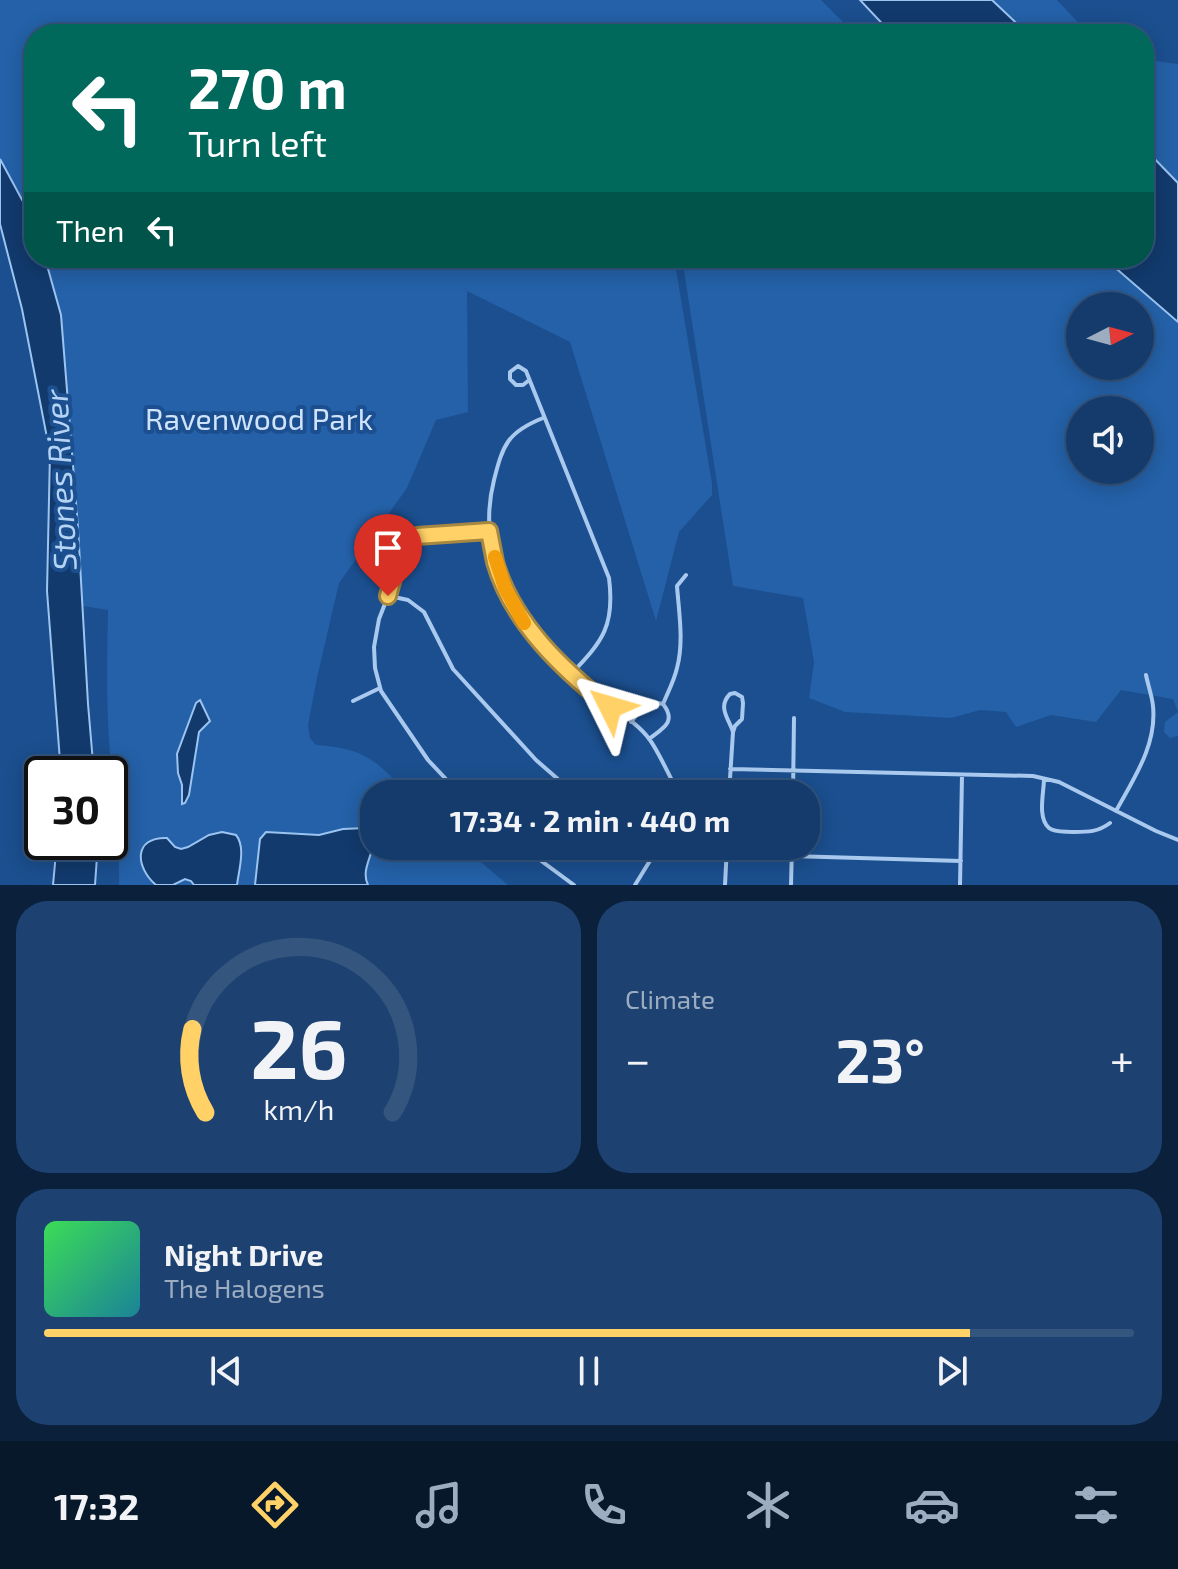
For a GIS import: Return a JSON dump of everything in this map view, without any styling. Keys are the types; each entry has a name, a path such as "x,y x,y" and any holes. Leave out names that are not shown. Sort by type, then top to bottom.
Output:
{"street":[{"path":"528,381 516,385 510,379 510,372 515,367 523,368 609,578 611,610 604,635 572,673"},
{"path":"543,418 514,433 501,452 491,490 489,531 500,575 523,621 542,645 590,691 649,739 671,780"},
{"path":"447,780 428,760 380,688 374,647 379,619 396,567 411,540 417,536 489,531"},
{"path":"663,704 678,668 680,624 677,586 686,575"},
{"path":"388,596 408,600 424,612 453,669 536,760 559,780"},
{"path":"1116,811 1150,745 1153,705 1146,675"},
{"path":"353,701 380,688"},
{"path":"730,780 733,732 742,719 742,697 735,693 725,700 724,717 733,732"},
{"path":"631,722 646,704 663,704 669,711 669,719 666,726 649,739"},
{"path":"793,780 794,718"},
{"path":"730,769 1033,776 1059,782 1178,840"},
{"path":"960,885 962,775"},
{"path":"1044,779 1043,814 1050,829 1091,832 1110,823"},
{"path":"820,857 961,861"},
{"path":"540,860 574,885"},
{"path":"635,885 651,860"},
{"path":"725,885 726,860"},
{"path":"791,860 791,885"}],"green space":[{"path":"0,0 821,0 845,24 24,24 24,204 13,184 0,185"},
{"path":"992,0 1057,0 1080,24 1017,24"},
{"path":"1154,61 1178,64 1178,183 1154,158"},
{"name":"Ravenwood Park","path":"48,268 676,268 712,495 679,532 656,621 570,342 467,291 468,412 436,420 407,488 339,583 308,725 310,738 316,745 358,753 377,764 394,780 360,780 360,860 479,860 508,885 119,885 118,860 128,860 128,756 110,756 108,610 83,606 61,315"},
{"path":"684,268 1116,268 1143,292 1066,292 1066,380 1154,380 1154,301 1178,322 1178,712 1173,699 1121,690 1096,722 1051,715 1016,727 1006,712 980,710 951,718 845,712 809,698 814,662 803,598 733,586"},
{"path":"1178,712 1178,736 1170,738 1164,732 1165,722"}],"water":[{"path":"860,0 992,0 1017,24 883,24"},
{"path":"1154,158 1178,183 1178,322 1154,301 1154,292 1143,292 1116,268 1154,268"},
{"name":"Stones River","path":"0,159 24,203 24,268 48,268 61,315 92,756 60,756 47,591 50,453 22,309 0,224"},
{"path":"200,700 210,721 199,732 189,795 182,804 177,754 196,703"},
{"path":"360,828 360,860 369,860 366,872 368,885 255,885 260,839 266,832 319,835"},
{"path":"222,832 236,835 241,846 237,885 194,885 185,879 173,885 156,885 144,870 141,862 143,848 156,839 167,838 181,849"},
{"path":"55,860 97,860 95,885 53,885"}],"slow traffic":[{"path":"495,557 505,588 524,623"}],"route":[{"path":"388,596 396,567 411,540 417,536 489,531 505,588 523,621 542,645 610,707"}]}
